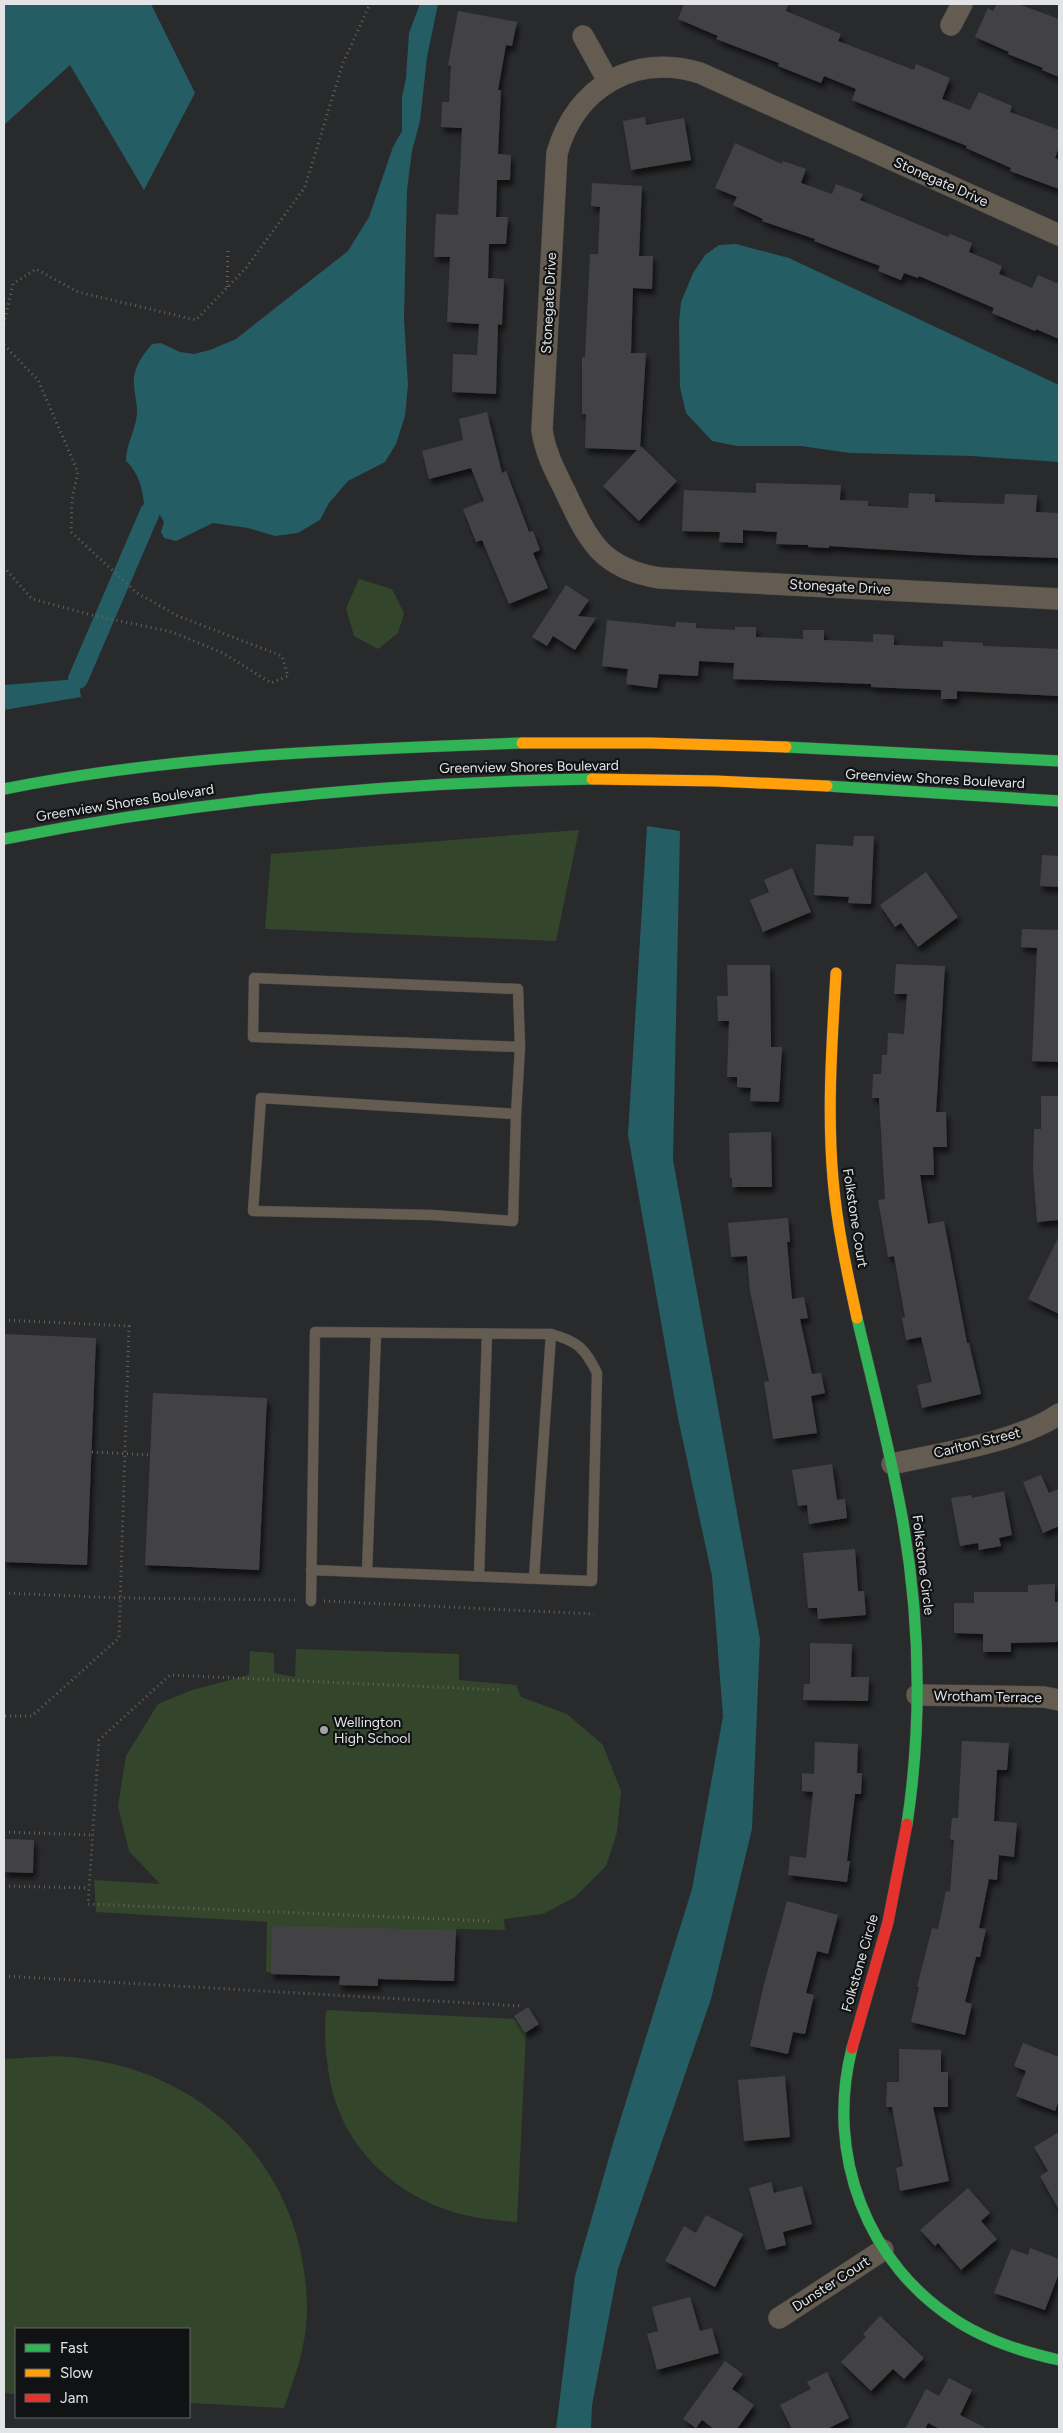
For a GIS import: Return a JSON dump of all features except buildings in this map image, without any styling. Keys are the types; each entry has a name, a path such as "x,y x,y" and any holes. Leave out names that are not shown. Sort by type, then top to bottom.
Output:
{"street":[{"path":"951,25 962,4"},
{"path":"583,36 608,81"},
{"name":"Stonegate Drive","path":"1059,235 700,73 660,66 633,70 608,81 581,104 566,127 557,153 542,430 549,458 584,532 593,544 616,564 630,571 660,578 1059,599"},
{"name":"Greenview Shores Boulevard","path":"4,789 120,768 199,760 478,744 593,742 707,745 1059,761"},
{"name":"Greenview Shores Boulevard","path":"4,839 135,815 262,798 376,787 490,781 604,779 718,782 1059,801"},
{"name":"Folkstone Court","path":"836,973 829,1134 833,1190 842,1246 892,1464"},
{"name":"Carlton Street","path":"892,1464 1030,1430 1059,1414"},
{"name":"Folkstone Circle","path":"892,1464 910,1564 916,1630 917,1696 911,1797 901,1862 887,1926 848,2058 843,2091 844,2133 847,2158 855,2190 867,2221 883,2250 918,2291 943,2313 971,2331 1032,2356 1059,2360"},
{"name":"Wrotham Terrace","path":"917,1696 1044,1697 1059,1700"},
{"name":"Dunster Court","path":"778,2318 883,2250"}],"lane":[{"path":"516,1114 261,1098 253,1211 432,1215 513,1221 520,1047 518,990 254,978 253,1036 520,1047"},
{"path":"311,1601 315,1332 551,1334 572,1340 588,1355 597,1372 592,1581 312,1570"},
{"path":"367,1572 376,1333"},
{"path":"479,1576 488,1334"},
{"path":"534,1578 551,1334"}],"path":[{"path":"4,324 14,284 36,269 78,292 196,320 246,268 305,187 344,63 370,4"},
{"path":"227,288 228,248"},
{"path":"4,345 38,380 78,472 72,499 71,532 137,593 178,616 282,656 288,676 271,683 223,653 172,632 92,615 32,599 4,568"},
{"path":"4,1320 130,1326 119,1638 32,1716 4,1716"},
{"path":"92,1452 125,1452 150,1455"},
{"path":"4,1593 120,1598 311,1601 594,1614"},
{"path":"489,1922 88,1904 99,1740 170,1674 502,1690"},
{"path":"4,1832 92,1835"},
{"path":"4,1886 89,1888"},
{"path":"4,1976 522,2006"}],"green space":[{"path":"359,579 392,589 404,613 398,633 378,649 354,636 346,608"},
{"path":"579,830 556,941 265,929 271,854"},
{"path":"296,1649 459,1654 459,1680 516,1685 521,1697 567,1714 603,1745 621,1791 617,1832 606,1866 575,1897 543,1914 504,1919 505,1930 456,1929 452,1981 266,1972 267,1922 96,1912 94,1880 160,1884 129,1851 118,1806 126,1756 158,1704 192,1690 249,1675 250,1651 274,1653 274,1673 295,1677"},
{"path":"327,2010 514,2019 526,2033 517,2222 472,2217 433,2204 411,2193 390,2179 372,2162 356,2143 344,2122 335,2099 326,2050 325,2024"},
{"path":"55,2056 107,2062 155,2078 198,2101 235,2132 266,2169 288,2212 302,2260 307,2313 302,2350 284,2408 190,2403 190,2328 15,2328 15,2394 4,2393 4,2059"}],"water":[{"path":"4,4 151,4 195,93 144,190 70,65 4,125"},
{"path":"420,4 438,4 427,57 420,121 412,151 407,190 404,319 408,385 405,416 396,444 385,462 348,481 329,503 320,520 298,533 275,536 248,528 213,523 176,541 164,538 161,532 164,522 160,515 145,511 138,478 126,461 127,450 137,416 134,380 138,363 152,344 161,343 180,352 194,354 210,350 236,339 348,251 369,217 393,147 402,131 402,97 406,78 409,33"},
{"path":"736,244 789,258 1059,385 1059,462 971,456 850,453 801,446 737,446 712,441 686,413 680,387 679,323 681,302 693,273 705,255 719,245"},
{"path":"78,679 81,697 4,710 4,685"},
{"path":"647,826 680,831 673,1160 760,1639 752,1829 711,1999 618,2269 592,2405 591,2429 556,2429 575,2276 614,2140 692,1889 723,1716 712,1576 678,1418 628,1135"}],"waterway":[{"path":"78,679 150,512"}],"traffic: fast":[{"path":"4,789 132,768 197,761 327,751 522,743"},
{"path":"786,747 1059,761"},
{"path":"4,839 150,814 297,796 444,784 592,779"},
{"path":"827,786 1059,801"},
{"path":"857,1318 898,1496 909,1559 913,1597 916,1635 917,1711 912,1786 907,1824"},
{"path":"852,2048 845,2088 844,2128 850,2166 861,2204 877,2238 900,2270 927,2299 960,2323 1008,2346 1059,2360"}],"traffic: slow":[{"path":"522,743 650,743 786,747"},
{"path":"592,779 716,781 827,786"},
{"path":"836,973 831,1076 831,1153 840,1232 857,1318"}],"traffic: jam":[{"path":"852,2048 888,1922 907,1824"}],"place":[{"name":"Wellington High School","path":"324,1730"}]}
